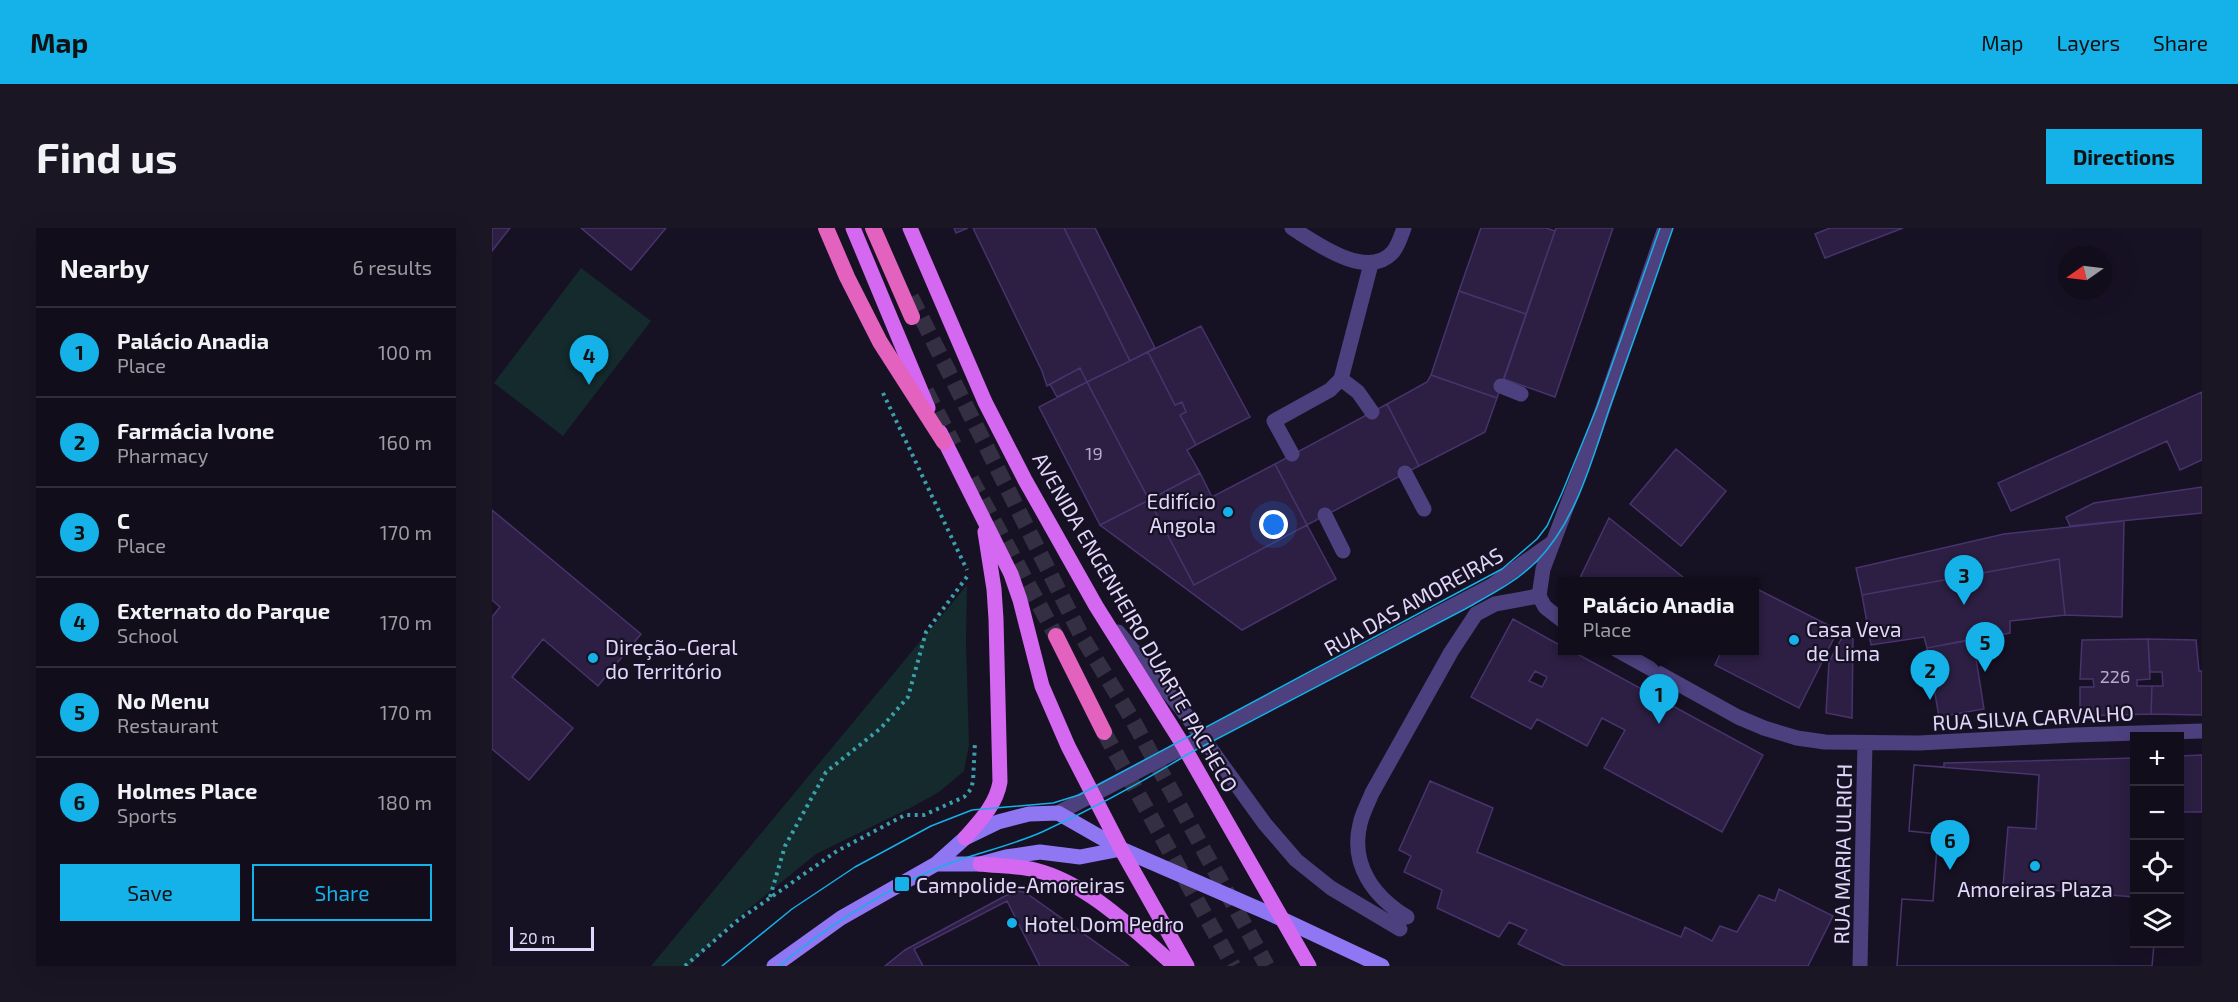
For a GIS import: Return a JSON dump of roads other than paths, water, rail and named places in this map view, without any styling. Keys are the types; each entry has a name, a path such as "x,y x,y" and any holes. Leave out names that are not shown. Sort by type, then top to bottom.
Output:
{"highway":[{"path":"826,228 874,332 944,442"},
{"path":"873,228 912,317"},
{"path":"1056,636 1104,732"}],"main road":[{"path":"853,228 944,442 1011,574 1042,686 1050,705 1121,849 1187,966"},
{"name":"AVENIDA ENGENHEIRO DUARTE PACHECO","path":"909,228 985,402 1025,480 1096,606 1183,747 1309,966"},
{"path":"774,966 841,918 936,864 965,838 990,808 998,792 1000,782 995,599 984,523"},
{"path":"965,838 998,822 1029,814 1058,813 1121,849 1282,919 1382,966"},
{"path":"980,864 1040,852 1080,856 1121,849"},
{"path":"936,864 980,864 1035,870 1067,883 1110,911 1175,966"}],"street":[{"path":"1292,228 1352,261 1371,264 1392,254 1404,228"},
{"path":"1558,618 1545,607 1539,596 1543,569 1593,436 1665,228"},
{"path":"1292,454 1274,422 1330,390 1341,379 1371,264"},
{"path":"1341,379 1358,392 1372,412"},
{"path":"1501,386 1521,394"},
{"path":"1405,473 1424,508"},
{"path":"1325,515 1343,551"},
{"name":"RUA DAS AMOREIRAS","path":"1058,813 1491,586 1553,542"},
{"path":"1096,606 1181,708 1259,816 1296,860 1331,888 1404,923 1367,880 1362,865 1358,844 1360,825 1366,808 1451,652 1476,614 1495,604 1539,596"},
{"name":"RUA SILVA CARVALHO","path":"1624,655 1738,717 1797,738 1825,742 1960,742 2074,735 2202,732"},
{"name":"RUA MARIA ULRICH","path":"1860,966 1865,743"}],"tunnel":[{"path":"911,297 1081,635 1131,717 1267,966"},
{"path":"926,391 954,445"},
{"path":"971,479 1056,636"},
{"path":"1104,732 1233,966"}],"tram line":[{"path":"722,966 792,909 855,867 931,826 972,810 1053,803 1079,795 1502,569 1537,539 1547,526 1597,407 1660,228"},
{"path":"779,966 832,926 891,890 944,865 1028,838 1079,814 1188,754 1465,609 1502,588 1529,569 1563,526 1583,486 1673,228"}],"place":[{"name":"Externato do Parque","path":"589,385"},
{"name":"Edifício Angola","path":"1228,512"},
{"name":"C","path":"1964,605"},
{"name":"Casa Veva de Lima","path":"1794,640"},
{"name":"Direção-Geral do Território","path":"593,658"},
{"name":"No Menu","path":"1985,672"},
{"name":"Farmácia Ivone","path":"1930,700"},
{"name":"Palácio Anadia","path":"1659,724"},
{"name":"Amoreiras Plaza","path":"2035,866"},
{"name":"Holmes Place","path":"1950,870"},
{"name":"Campolide-Amoreiras","path":"902,884"},
{"name":"Hotel Dom Pedro","path":"1012,923"}]}
